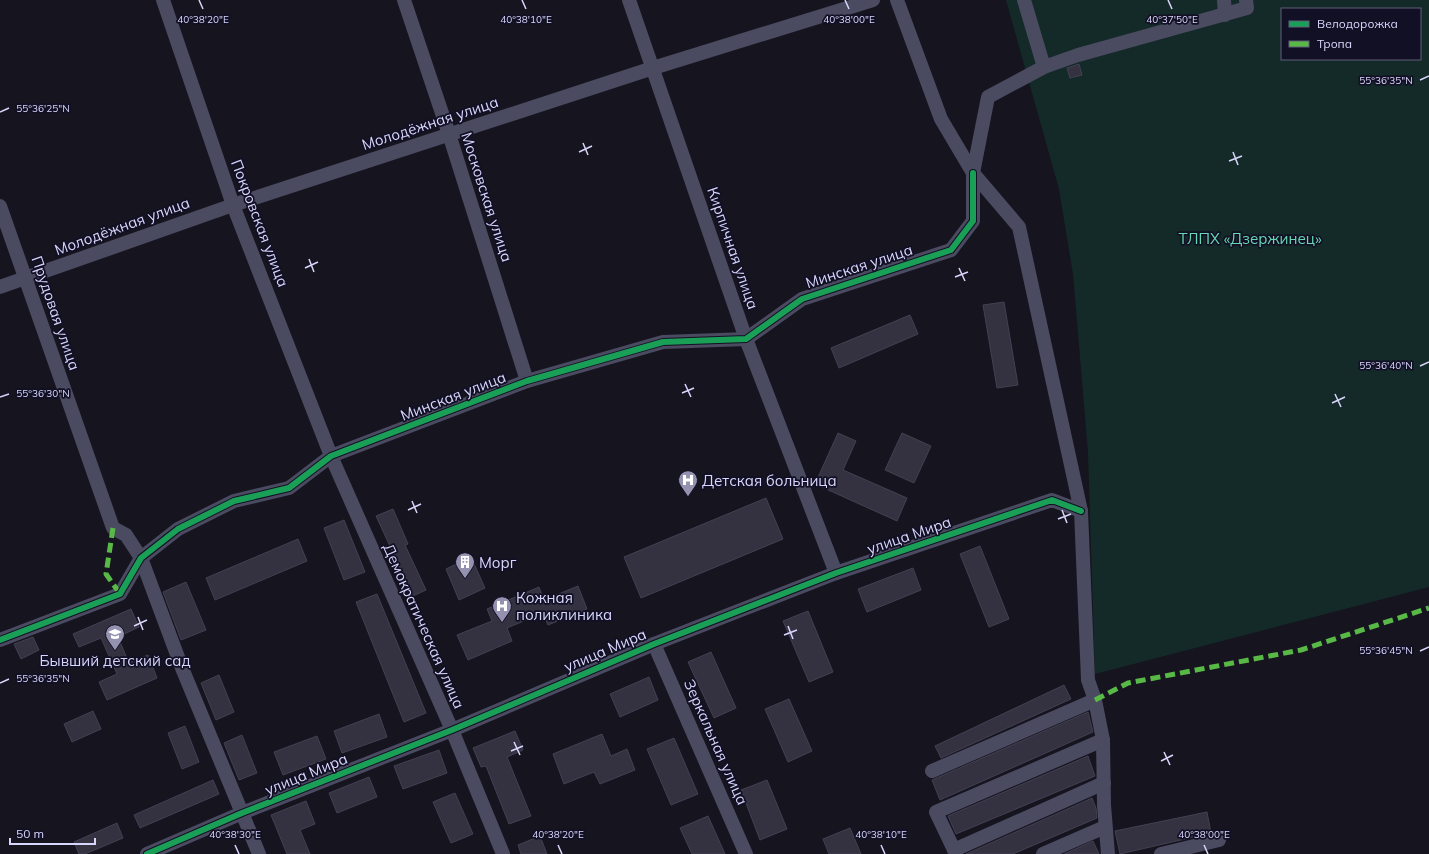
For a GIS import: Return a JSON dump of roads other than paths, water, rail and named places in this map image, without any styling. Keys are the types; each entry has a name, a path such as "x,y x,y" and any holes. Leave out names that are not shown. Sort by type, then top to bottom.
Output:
{"street":[{"name":"Покровская улица","path":"163,0 233,205 331,456"},
{"name":"Московская улица","path":"404,0 449,134 527,381"},
{"name":"Кирпичная улица","path":"629,0 746,339 836,573"},
{"name":"Молодёжная улица","path":"0,287 233,205 653,68 873,0"},
{"path":"897,0 941,119 973,173 1019,227 1081,511 1088,680 1095,700 1103,740 1105,827 1108,854"},
{"path":"1024,0 1044,67"},
{"path":"1224,0 1225,15"},
{"path":"973,173 988,97 1044,67 1078,55 1247,8 1246,0"},
{"name":"Минская улица","path":"0,640 120,594 141,558 178,529 234,501 289,488 331,456 527,381 663,342 746,339 802,299 951,250 973,221 973,173"},
{"name":"Прудовая улица","path":"0,206 113,528 126,535 141,558 182,668 259,854"},
{"name":"Демократическая улица","path":"331,456 452,730 503,854"},
{"name":"улица Мира","path":"147,854 242,813 452,730 654,644 836,573 1052,500 1081,511"},
{"name":"Зеркальная улица","path":"654,644 746,854"},
{"path":"932,771 1095,700"},
{"path":"1103,740 936,812 955,852 1104,783"},
{"path":"1043,854 1105,827"},
{"path":"1162,854 1219,840"}],"place":[{"name":"Детская больница","path":"688,497"},
{"name":"Морг","path":"465,579"},
{"name":"Кожная поликлиника","path":"502,623"},
{"name":"Бывший детский сад","path":"115,651"}],"park label":[{"name":"ТЛПХ «Дзержинец»","path":"1250,238"}]}
